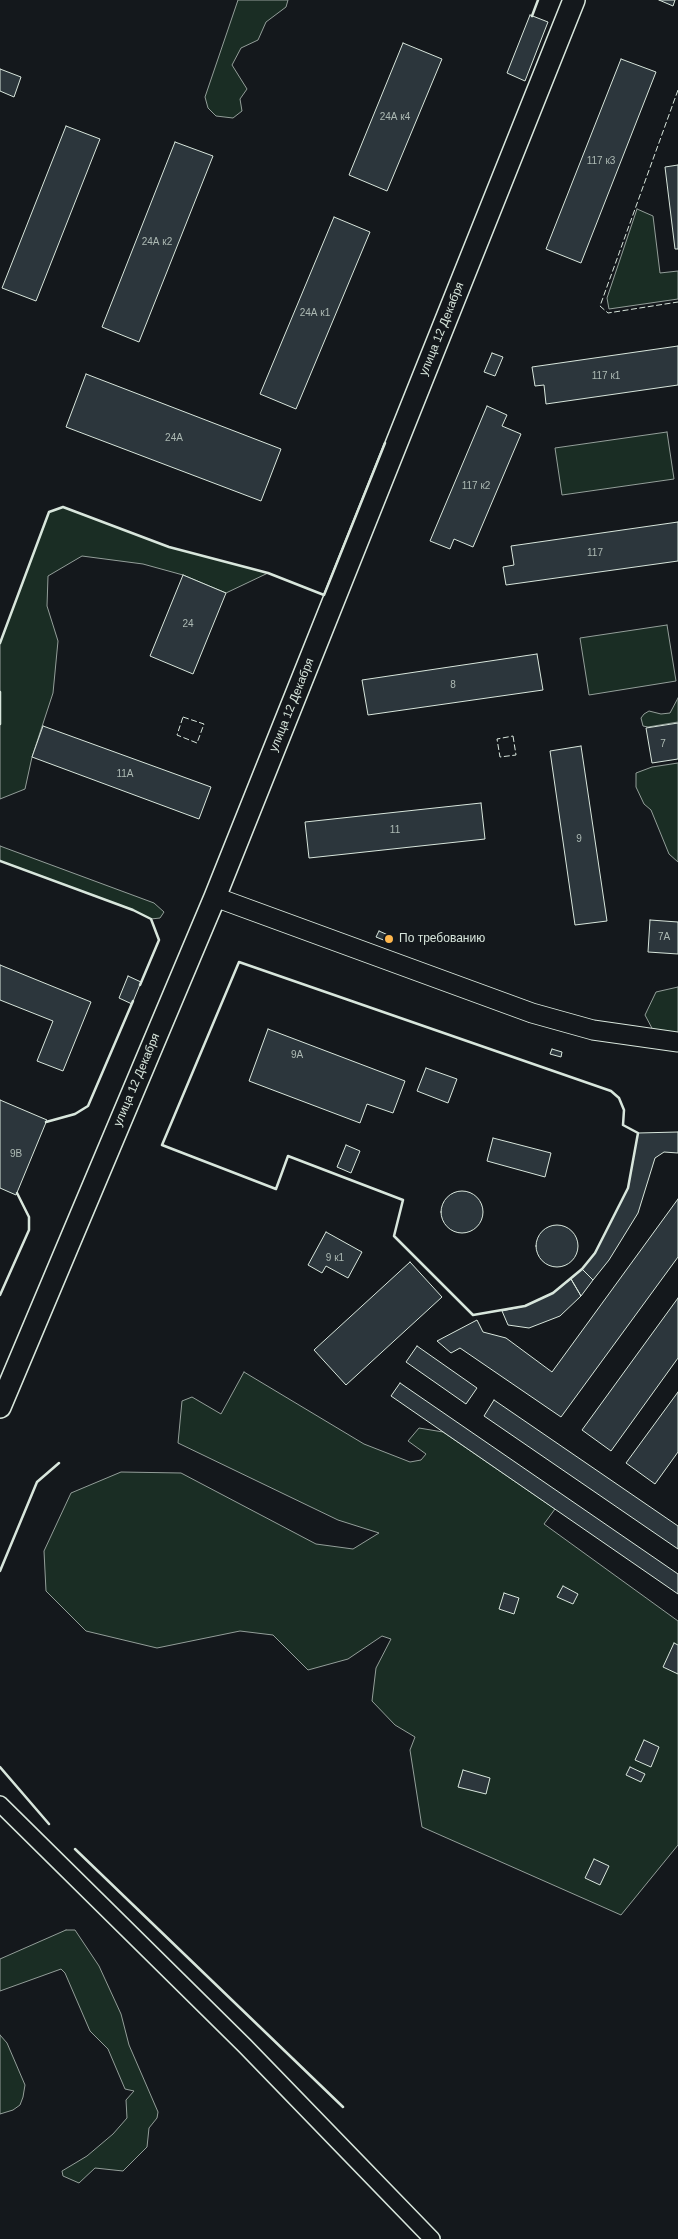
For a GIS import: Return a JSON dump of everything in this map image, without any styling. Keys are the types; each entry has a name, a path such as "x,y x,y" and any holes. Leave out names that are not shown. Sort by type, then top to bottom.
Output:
{"main road":[{"name":"улица 12 Декабря","path":"0,1407 215,897 574,0"}],"street":[{"path":"215,897 532,1013 593,1030 678,1042"},
{"path":"0,1804 245,2046 432,2239"}],"green space":[{"path":"238,0 288,0 286,7 266,22 258,40 241,48 232,65 247,89 240,99 242,111 233,118 216,116 208,108 205,97"},
{"path":"637,209 653,216 660,273 678,271 678,299 609,309 607,298"},
{"path":"667,432 674,479 562,495 555,448"},
{"path":"63,507 169,547 268,573 226,593 183,575 143,564 82,556 48,576 47,606 58,641 53,693 32,757 25,789 0,799 0,643 49,512"},
{"path":"667,625 676,681 589,695 580,638"},
{"path":"678,698 678,722 648,727 643,726 641,718 644,714 649,711 661,714 670,713"},
{"path":"678,763 678,862 669,854 651,810 644,804 636,787 636,773 652,767"},
{"path":"0,846 154,903 164,912 160,918 151,919 133,910 0,861"},
{"path":"678,987 678,1033 654,1032 645,1015 656,992"},
{"path":"244,1372 364,1444 410,1462 421,1460 426,1454 408,1441 419,1428 443,1432 555,1509 544,1524 678,1621 678,1845 621,1915 422,1827 410,1750 415,1737 395,1725 372,1701 376,1668 391,1639 382,1636 348,1659 308,1670 273,1635 240,1631 157,1648 86,1631 46,1591 44,1551 71,1493 121,1472 181,1473 316,1544 353,1549 379,1533 338,1520 178,1443 182,1401 192,1397 221,1414"},
{"path":"66,1930 75,1930 99,1966 121,2014 129,2045 158,2112 157,2118 149,2128 147,2147 123,2171 95,2168 79,2183 63,2176 62,2171 87,2156 113,2134 127,2118 126,2100 134,2091 125,2089 108,2049 90,2031 65,1973 61,1969 0,1991 0,1959"},
{"path":"0,2035 7,2043 25,2085 20,2105 13,2110 0,2114"}],"building":[{"path":"659,0 675,0 673,6"},
{"path":"530,15 548,22 525,81 507,73"},
{"path":"403,43 442,59 387,191 349,175"},
{"path":"621,59 656,72 581,263 546,249"},
{"path":"0,69 21,77 14,97 0,91"},
{"path":"66,126 100,139 36,301 2,288"},
{"path":"175,142 213,156 139,342 102,327"},
{"path":"678,165 678,249 675,249 665,167"},
{"path":"334,217 370,232 296,409 260,394"},
{"path":"678,346 678,385 546,404 544,385 535,386 532,367"},
{"path":"492,353 503,357 495,376 484,372"},
{"path":"86,374 281,449 261,501 66,427"},
{"path":"487,406 507,415 502,426 521,434 473,547 454,539 450,549 430,541"},
{"path":"678,522 678,561 506,585 503,567 514,565 511,546"},
{"path":"183,575 226,593 193,674 150,656"},
{"path":"537,654 543,690 368,715 362,680"},
{"path":"678,723 678,759 652,763 646,728"},
{"path":"43,726 211,787 199,819 32,757"},
{"path":"581,746 607,921 575,925 550,751"},
{"path":"481,803 485,839 309,858 305,822"},
{"path":"650,920 678,922 678,954 648,952"},
{"path":"379,931 388,935 386,941 376,937"},
{"path":"0,965 91,1002 63,1071 37,1061 53,1021 0,1000"},
{"path":"128,976 141,982 132,1004 119,998"},
{"path":"268,1029 405,1081 393,1113 367,1104 360,1123 249,1081"},
{"path":"552,1049 562,1052 561,1057 550,1054"},
{"path":"426,1068 457,1079 448,1103 417,1091"},
{"path":"0,1100 47,1120 16,1195 0,1188"},
{"path":"678,1132 678,1153 664,1152 655,1158 638,1213 609,1260 593,1280 582,1269 595,1253 628,1188 638,1133"},
{"path":"493,1138 551,1153 545,1177 487,1161"},
{"path":"346,1145 360,1151 351,1173 337,1167"},
{"path":"466,1191 474,1194 480,1200 483,1212 480,1224 474,1230 458,1233 450,1230 444,1224 441,1208 444,1200 450,1194"},
{"path":"678,1199 678,1257 561,1417 460,1348 451,1353 437,1341 477,1320 483,1332 506,1338 552,1372"},
{"path":"561,1225 569,1228 575,1234 578,1246 575,1258 569,1264 553,1267 545,1264 539,1258 536,1242 539,1234 545,1228"},
{"path":"326,1232 362,1252 348,1278 326,1266 322,1273 308,1265"},
{"path":"410,1262 442,1297 346,1385 314,1350"},
{"path":"582,1269 593,1280 581,1296 571,1279"},
{"path":"571,1279 581,1296 560,1316 529,1328 508,1325 502,1311 525,1306 553,1293"},
{"path":"678,1298 678,1358 611,1451 582,1430"},
{"path":"417,1346 477,1388 466,1404 406,1362"},
{"path":"400,1383 678,1574 678,1594 391,1396"},
{"path":"678,1392 678,1452 655,1484 626,1463"},
{"path":"494,1400 678,1526 678,1549 484,1416"},
{"path":"563,1586 578,1594 573,1604 557,1597"},
{"path":"504,1593 519,1598 514,1614 499,1609"},
{"path":"674,1643 678,1645 678,1674 663,1667"},
{"path":"644,1740 659,1747 651,1767 635,1760"},
{"path":"630,1767 645,1774 641,1782 626,1775"},
{"path":"463,1770 490,1778 486,1794 458,1787"},
{"path":"594,1859 609,1866 600,1885 585,1878"}],"fence":[{"path":"678,90 600,306 608,313 678,302"},
{"path":"183,717 204,724 197,743 177,735 183,717"},
{"path":"513,736 516,755 500,757 497,739 513,736"}],"wall":[{"path":"532,16 538,0"},
{"path":"0,643 49,512 63,507 169,547 268,573 324,595 385,443"},
{"path":"0,692 0,724"},
{"path":"0,861 133,910 151,919 159,940 140,985"},
{"path":"239,962 611,1091 619,1098 624,1110 623,1125 638,1133 628,1188 595,1253 582,1269 553,1293 525,1306 473,1315 394,1236 403,1200 288,1156 276,1189 162,1145 239,962"},
{"path":"46,1122 75,1114 88,1106 133,1001"},
{"path":"0,1295 29,1230 29,1217 17,1193"},
{"path":"0,1571 37,1482 59,1463"},
{"path":"0,1767 49,1824"},
{"path":"75,1849 343,2107"}],"place":[{"name":"По требованию","path":"389,939"}]}
